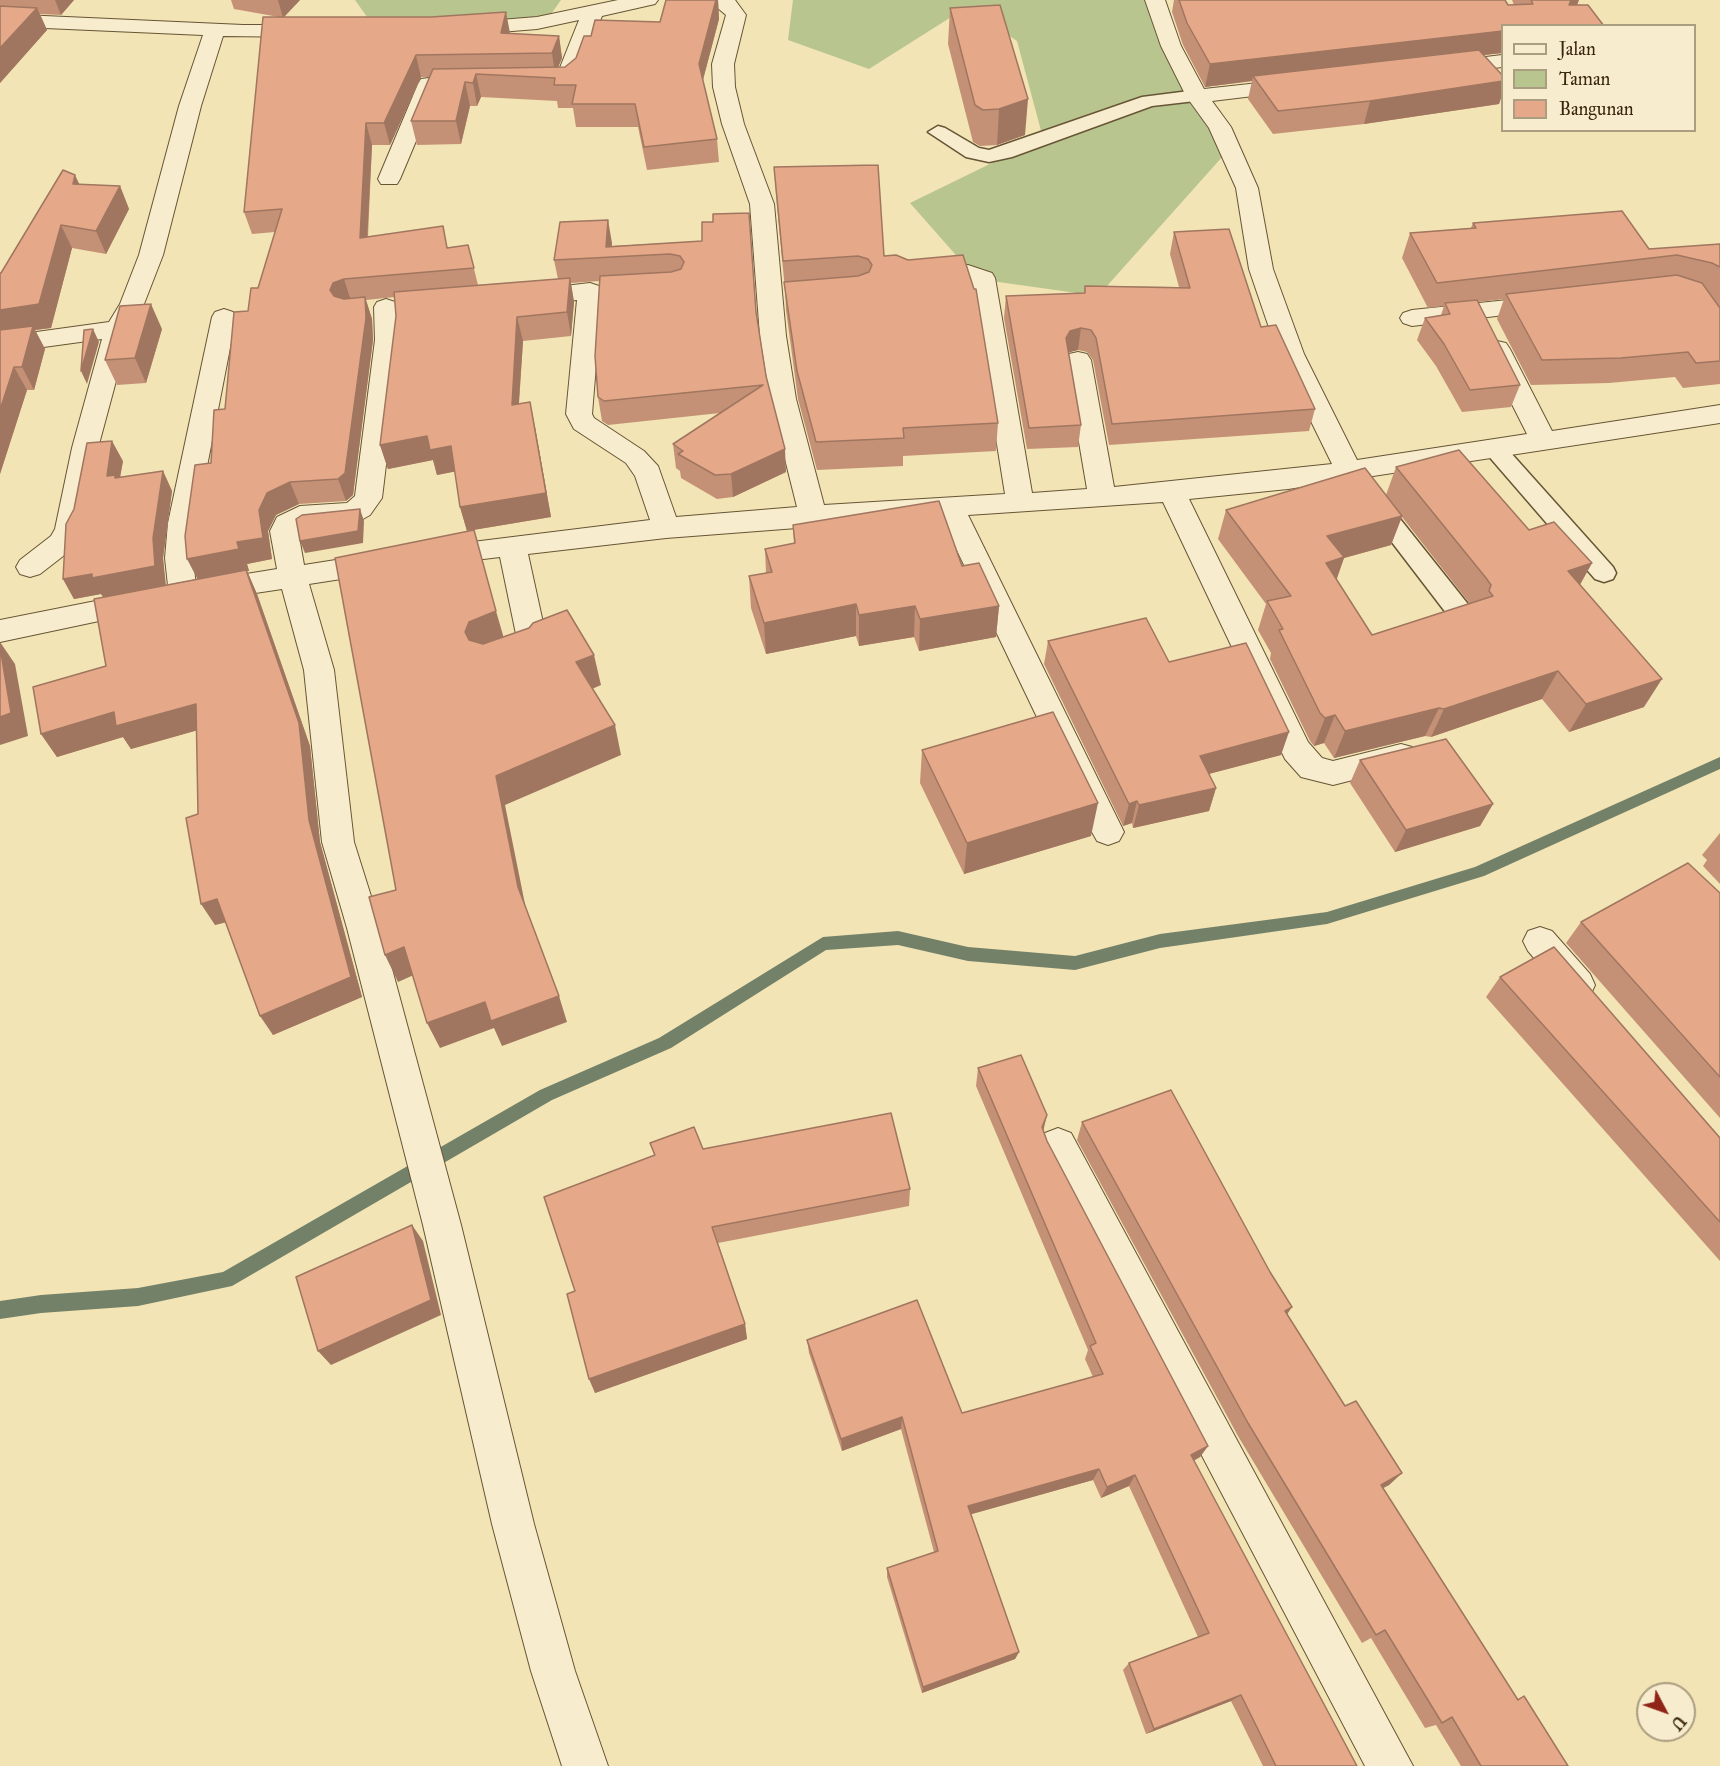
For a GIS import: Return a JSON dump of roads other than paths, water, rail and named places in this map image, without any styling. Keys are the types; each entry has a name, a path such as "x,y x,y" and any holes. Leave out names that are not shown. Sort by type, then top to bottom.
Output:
{"street":[{"path":"447,30 537,23 648,0"},
{"path":"718,0 731,6 736,15 723,64 724,87 734,124 762,204 781,300 783,399 813,514"},
{"path":"1162,3 1171,46 1197,96 1220,127 1247,188 1261,269 1291,354 1349,471"},
{"path":"92,24 109,8"},
{"path":"520,84 554,84 566,80 593,12"},
{"path":"0,20 215,30 325,31"},
{"path":"30,567 61,543 69,530 85,448 117,329 132,304 151,255 190,106 215,30"},
{"path":"1428,70 1501,61"},
{"path":"389,179 430,73 452,84"},
{"path":"1197,96 1313,83"},
{"path":"907,279 968,272 983,278 1020,502"},
{"path":"511,297 602,291 579,414 583,423 635,457 648,472 666,528"},
{"path":"1412,318 1572,301"},
{"path":"386,307 388,340 368,498 360,508 353,512 300,516 287,524 284,531 292,575 319,670 338,842 442,1226 513,1524 554,1671 585,1766"},
{"path":"1478,311 1544,441"},
{"path":"183,595 179,558 182,523 224,317"},
{"path":"0,345 117,329"},
{"path":"1078,360 1102,498"},
{"path":"0,631 292,575 512,544 813,514 1172,492 1349,471 1720,414"},
{"path":"1172,492 1296,750 1312,768 1334,773 1426,750"},
{"path":"950,506 1108,832"},
{"path":"491,662 526,649 532,641 512,544"},
{"path":"1540,941 1603,1013"},
{"path":"1058,1145 1390,1766"}],"lane":[{"path":"938,132 973,153 989,156 1005,153 1149,101 1197,96"},
{"path":"1494,448 1604,573"},
{"path":"1349,471 1462,615"}],"waterway":[{"path":"0,1310 41,1304 138,1297 226,1280 546,1095 665,1043 823,944 898,938 968,954 1075,963 1160,941 1327,918 1479,872 1720,763"}]}
